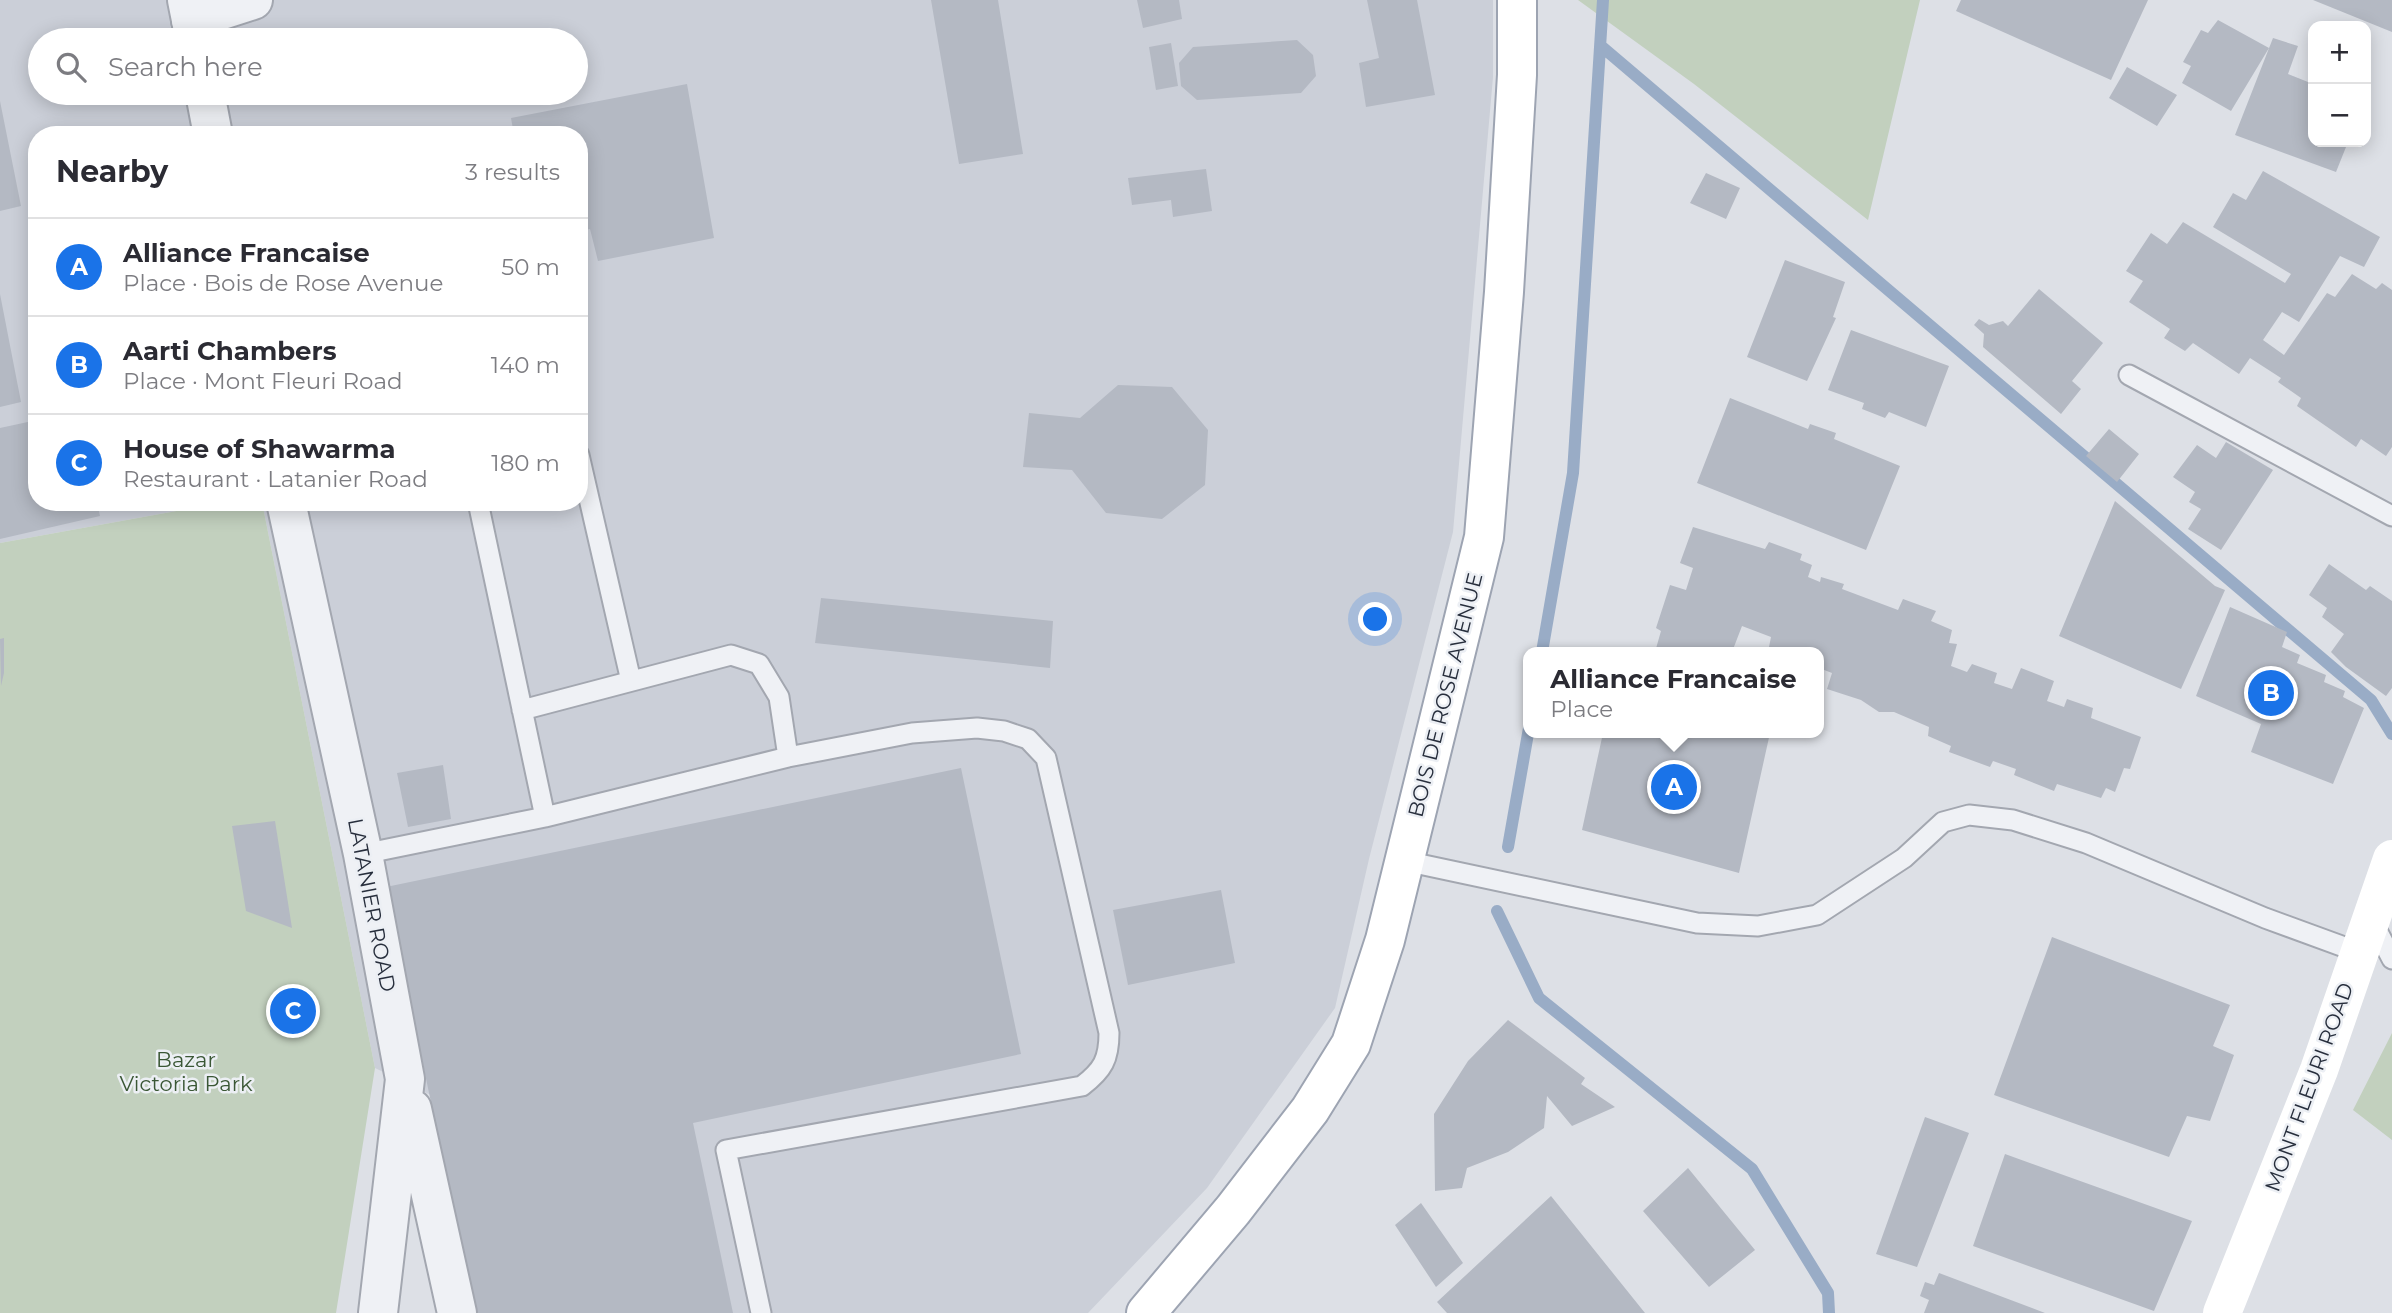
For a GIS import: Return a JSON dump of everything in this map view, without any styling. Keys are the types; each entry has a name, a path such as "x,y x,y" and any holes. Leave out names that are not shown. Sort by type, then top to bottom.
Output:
{"main road":[{"name":"BOIS DE ROSE AVENUE","path":"1146,1313 1233,1210 1287,1140 1351,1044 1384,940 1483,537 1504,292 1517,75 1517,0"},
{"name":"MONT FLEURI ROAD","path":"2222,1313 2319,1070 2374,943 2392,859"}],"street":[{"path":"191,20 253,0"},
{"path":"207,105 211,126"},
{"name":"LATANIER ROAD","path":"288,511 363,854 405,1079 378,1313"},
{"path":"405,1079 457,1313"}],"lane":[{"path":"2129,375 2392,516"},
{"path":"588,494 631,681"},
{"path":"480,511 545,817"},
{"path":"522,710 731,655 759,664 779,697 788,757"},
{"path":"363,854 545,817 788,757 912,733 964,729 1004,731 1028,739 1045,758 1109,1033 1109,1056 1100,1072 1082,1086 726,1150 761,1313"},
{"path":"1405,861 1697,923 1758,926 1817,915 1904,858 1943,822 1969,815 2013,820 2086,843 2265,918 2374,943"}],"shaded area":[{"path":"0,0 1493,0 1493,77 1453,532 1369,859 1335,1008 1207,1188 1088,1313 484,1313 437,1098 375,1068 264,511 588,511 588,126 28,126 28,511 176,511 0,543"}],"green space":[{"path":"1578,0 1920,0 1868,220 1694,84"},
{"name":"Bazar Victoria Park","path":"176,511 264,511 375,1068 336,1313 0,1313 0,543"},
{"path":"2392,1033 2392,1140 2353,1110"}],"building":[{"path":"931,0 998,0 1023,154 959,164"},
{"path":"1137,0 1179,0 1182,19 1143,28"},
{"path":"1367,0 1417,0 1435,95 1366,107 1359,63 1379,58"},
{"path":"1961,0 2148,0 2111,80 1956,11"},
{"path":"2313,0 2392,0 2392,32 2371,23 2371,21"},
{"path":"2218,20 2269,48 2231,111 2182,83 2191,66 2183,62 2201,30 2208,33"},
{"path":"2273,38 2298,46 2288,74 2308,82 2308,147 2346,147 2336,172 2235,135"},
{"path":"1297,40 1313,55 1316,76 1301,93 1197,100 1181,86 1179,63 1193,47"},
{"path":"1171,43 1178,86 1156,90 1149,47"},
{"path":"2127,67 2177,95 2157,126 2109,98"},
{"path":"687,84 714,238 598,261 588,229 588,126 512,126 511,118"},
{"path":"0,101 21,206 0,211"},
{"path":"1206,169 1212,211 1173,217 1171,200 1132,205 1128,178"},
{"path":"2263,171 2380,237 2364,267 2340,256 2299,322 2282,312 2263,340 2284,355 2327,293 2335,297 2352,274 2376,289 2382,283 2392,290 2392,447 2386,456 2361,439 2356,447 2297,406 2301,398 2278,382 2281,378 2250,358 2239,374 2193,343 2185,351 2164,338 2170,329 2129,302 2143,281 2126,271 2151,233 2167,244 2183,222 2285,283 2291,274 2213,227 2233,193 2246,200"},
{"path":"1706,173 1740,188 1726,219 1690,203"},
{"path":"1785,260 1845,282 1833,317 1836,318 1807,381 1747,357"},
{"path":"2039,289 2103,343 2072,381 2081,389 2061,414 1983,347 1984,334 1974,325 1979,319 1989,325 2003,321 2008,326"},
{"path":"0,294 21,402 0,407"},
{"path":"1851,330 1949,366 1926,427 1889,412 1885,418 1862,409 1864,403 1828,390"},
{"path":"1118,385 1172,387 1208,430 1205,485 1162,519 1106,513 1072,470 1023,467 1029,413 1080,418"},
{"path":"1730,398 1808,429 1810,424 1836,433 1834,439 1900,466 1866,550 1697,483"},
{"path":"28,422 28,511 99,511 100,516 0,539 0,428"},
{"path":"2109,429 2139,454 2117,482 2086,456"},
{"path":"2226,442 2273,470 2221,550 2188,529 2201,509 2189,502 2195,492 2173,477 2197,445 2216,458"},
{"path":"2115,501 2215,586 2225,590 2181,689 2059,636"},
{"path":"1693,527 1765,549 1769,542 1802,554 1800,560 1812,565 1808,577 1820,582 1821,577 1844,584 1842,589 1898,610 1903,599 1936,611 1931,621 1952,630 1949,643 1957,644 1951,666 1967,672 1972,664 1997,673 1994,683 2012,689 2021,668 2054,681 2047,701 2064,707 2067,699 2093,708 2091,718 2141,737 2130,769 2124,768 2115,792 2106,788 2101,798 2057,784 2054,791 2014,775 2016,769 1993,761 1990,767 1949,752 1951,746 1928,736 1929,727 1894,712 1879,712 1861,700 1827,689 1832,673 1824,670 1824,647 1769,647 1771,637 1742,626 1734,647 1656,647 1661,631 1656,628 1670,585 1686,590 1693,568 1680,563"},
{"path":"2329,564 2366,590 2370,586 2392,601 2392,688 2386,696 2346,667 2331,652 2344,634 2322,617 2327,608 2309,595"},
{"path":"821,598 1053,621 1050,668 815,643"},
{"path":"2230,607 2287,632 2282,647 2300,655 2297,663 2326,675 2324,682 2345,691 2343,697 2364,708 2333,784 2251,752 2261,724 2196,696"},
{"path":"4,638 4,673 1,686 0,639"},
{"path":"1602,738 1769,738 1739,873 1582,830"},
{"path":"443,765 451,819 408,827 397,773"},
{"path":"961,768 1021,1054 693,1123 733,1313 475,1313 386,887"},
{"path":"275,821 292,928 246,911 232,826"},
{"path":"1221,890 1235,963 1128,985 1113,910"},
{"path":"2052,937 2230,1005 2213,1046 2234,1055 2210,1121 2187,1116 2169,1157 1994,1095"},
{"path":"1508,1020 1585,1078 1581,1084 1615,1107 1572,1126 1547,1096 1544,1128 1508,1152 1467,1168 1462,1188 1435,1191 1434,1114 1468,1061"},
{"path":"1925,1117 1969,1133 1917,1267 1876,1254"},
{"path":"2005,1154 2192,1221 2154,1311 1973,1246"},
{"path":"1688,1168 1755,1250 1709,1287 1643,1211"},
{"path":"1551,1196 1645,1313 1447,1313 1437,1302"},
{"path":"1421,1203 1463,1263 1436,1287 1395,1225"},
{"path":"1939,1273 2045,1313 1924,1313 1929,1300 1920,1296 1925,1282 1934,1285"}],"waterway":[{"path":"1543,647 1573,473 1603,0"},
{"path":"1601,46 2371,700 2392,734"},
{"path":"1508,847 1527,738"},
{"path":"1497,911 1539,998 1752,1169 1828,1293 1829,1313"}],"place":[{"name":"Aarti Chambers","path":"2271,693"},
{"name":"Alliance Francaise","path":"1674,787"},
{"name":"House of Shawarma","path":"293,1011"}]}
